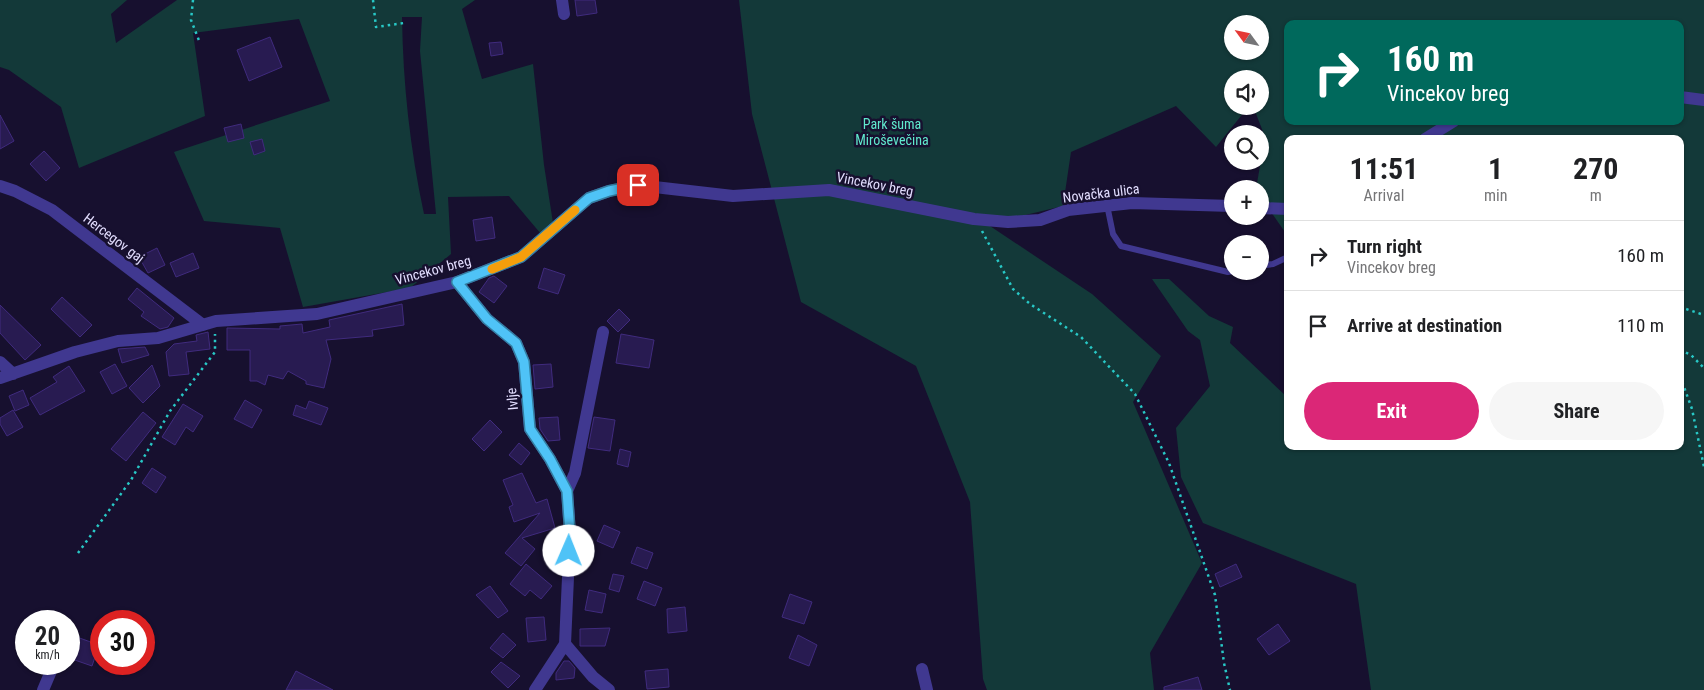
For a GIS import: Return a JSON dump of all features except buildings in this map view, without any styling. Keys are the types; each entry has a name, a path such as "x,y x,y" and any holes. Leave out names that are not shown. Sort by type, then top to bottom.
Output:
{"street":[{"path":"562,0 564,14"},
{"path":"1684,98 1704,100"},
{"path":"1431,135 1447,125"},
{"name":"Vincekov breg","path":"0,378 75,352 118,341 158,338 216,321 317,314 457,282 521,257 589,198 609,191 638,185 733,196 829,190 974,219"},
{"name":"Hercegov gaj","path":"0,186 16,191 52,210 203,325"},
{"name":"Novačka ulica","path":"974,219 1008,222 1040,220 1068,210 1132,202 1224,206"},
{"path":"1269,208 1284,209"},
{"name":"Ivlje","path":"457,282 487,319 516,343 524,362 530,429 550,459 567,491 570,533 565,644"},
{"path":"567,491 575,473 603,332"},
{"path":"0,362 13,374"},
{"path":"536,690 565,644 593,677 610,690"},
{"path":"922,669 927,690"},
{"path":"43,690 49,675"}],"lane":[{"path":"1106,206 1113,234 1121,246 1224,271"},
{"path":"1269,265 1284,259"}],"path":[{"path":"193,0 191,20 200,43"},
{"path":"373,0 376,27 404,23"},
{"path":"974,219 1013,289 1030,304 1081,336 1135,394 1169,463 1215,595 1224,662 1230,690"},
{"path":"1684,308 1704,314"},
{"path":"78,553 131,480 170,411 214,352 216,321"},
{"path":"1684,351 1691,354 1704,368"},
{"path":"1684,387 1692,409 1704,467"}],"green space":[{"path":"0,0 127,0 111,14 116,43 177,0 475,0 462,9 482,79 533,64 544,165 553,223 541,234 509,196 448,197 451,254 410,288 303,307 280,228 204,221 174,152 330,101 299,19 193,33 205,116 79,168 61,107 9,70 0,67","holes":["402,17 422,17 420,51 436,214 424,214 411,141 404,67"]},
{"name":"Park šuma Miroševečina","path":"739,0 1704,0 1704,690 1371,690 1356,584 1203,523 1181,477 1176,428 1210,386 1200,340 1188,331 1152,279 1169,279 1209,316 1233,327 1230,343 1284,394 1284,450 1684,450 1684,135 1284,135 1284,231 1269,209 1269,180 1258,180 1259,170 1269,170 1269,125 1260,125 1256,115 1269,115 1269,70 1224,70 1224,115 1242,115 1234,125 1224,125 1224,137 1216,147 1176,106 1071,152 1063,206 987,224 1092,294 1161,356 1133,402 1202,563 1150,653 1154,690 987,690 983,679 970,502 916,366 801,302 752,114"}],"slow traffic":[{"path":"492,269 521,257 575,210"}],"route":[{"path":"569,551 570,533 567,491 550,459 530,429 524,362 516,343 487,319 457,282 521,257 589,198 609,191 638,185"}]}
